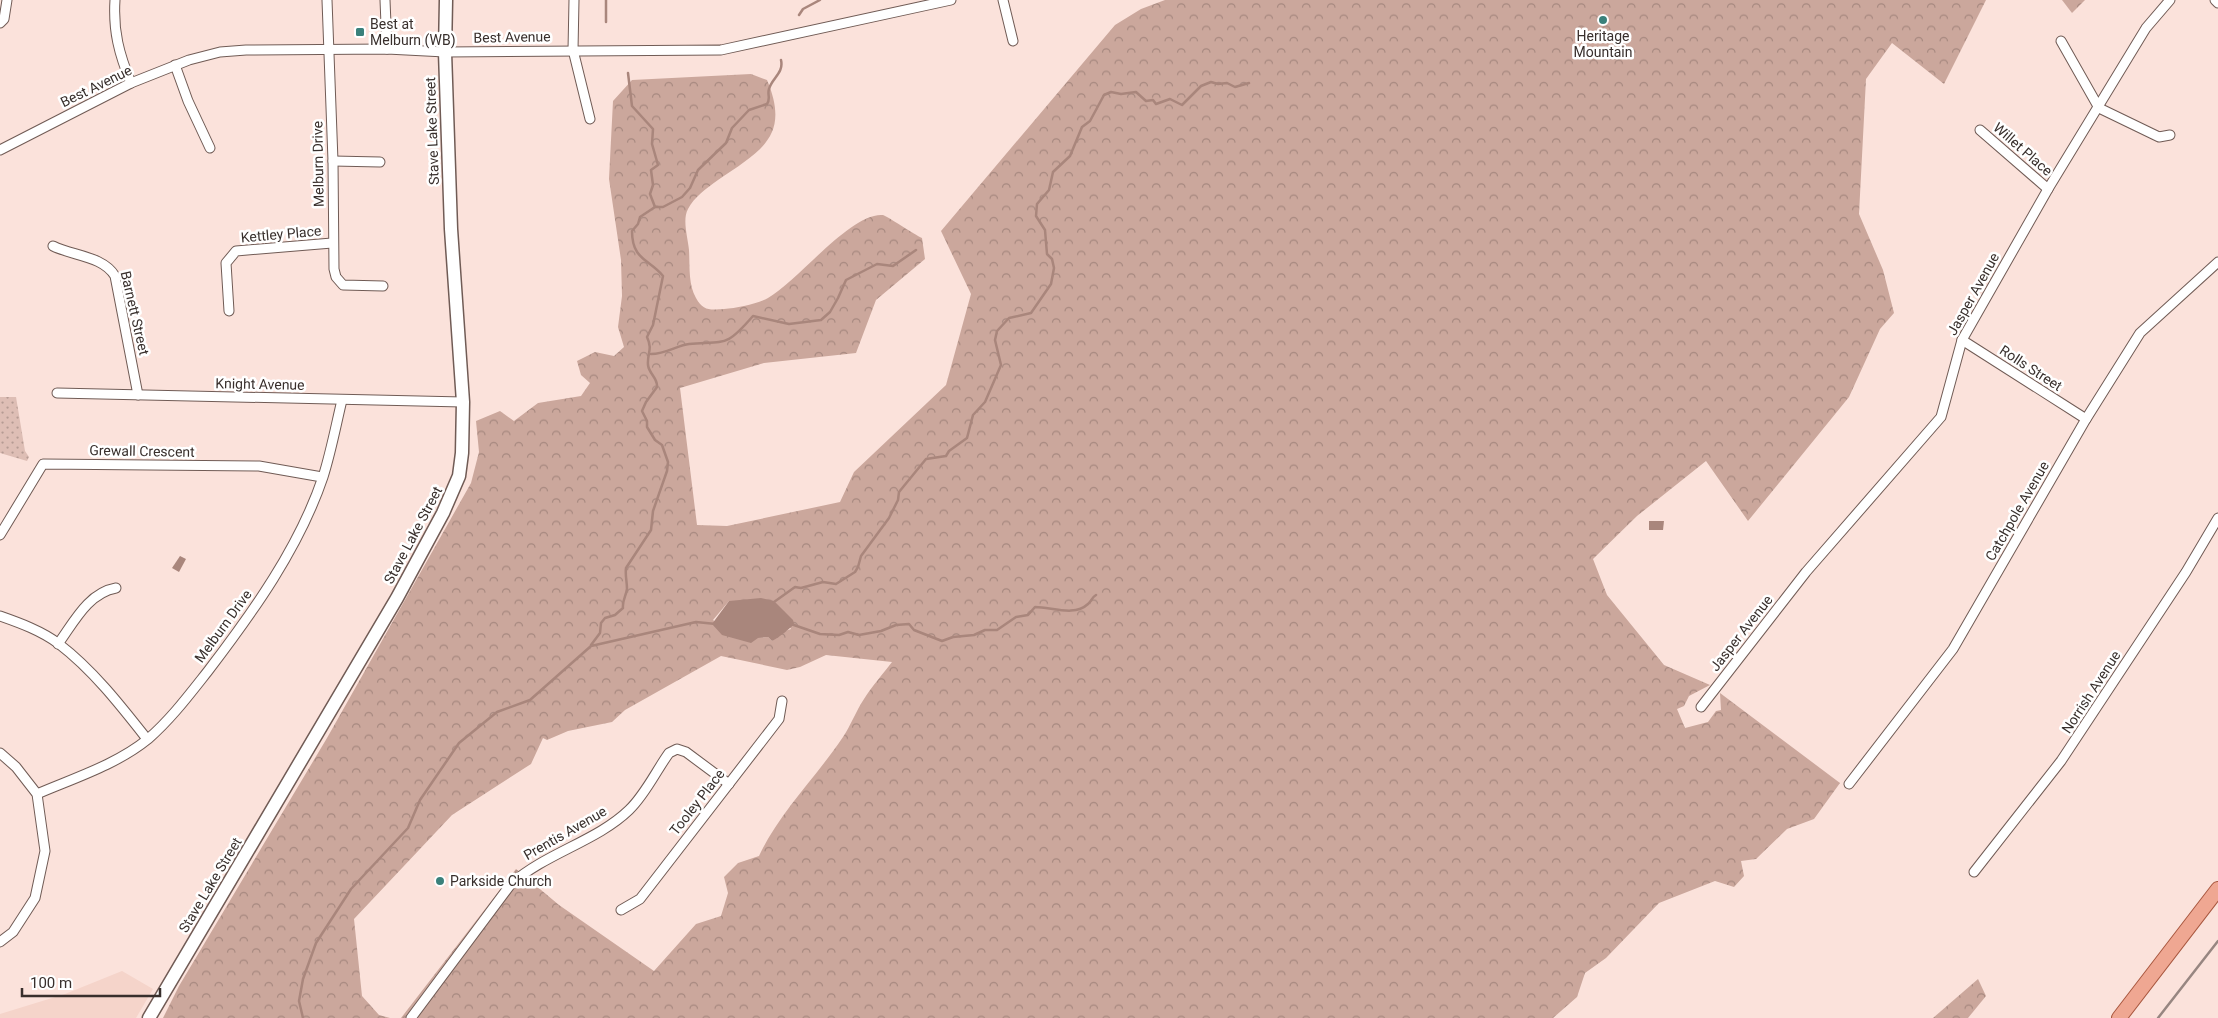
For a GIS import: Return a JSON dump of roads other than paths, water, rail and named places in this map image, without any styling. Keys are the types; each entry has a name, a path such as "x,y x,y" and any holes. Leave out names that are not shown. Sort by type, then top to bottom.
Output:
{"main road":[{"name":"Stave Lake Street","path":"149,1018 392,607 443,513 459,476 463,402 451,230 444,52 446,0"},
{"path":"2119,1018 2218,889"}],"street":[{"path":"0,23 4,18 7,0"},
{"path":"114,0 113,24 116,42 131,83"},
{"name":"Melburn Drive","path":"327,0 333,161 332,243 336,277 343,285 383,286"},
{"path":"386,0 387,49"},
{"path":"574,0 573,50 590,119"},
{"name":"Best Avenue","path":"0,150 131,83 175,65 220,52 387,49 444,52 721,50 951,0"},
{"path":"1003,0 1013,42"},
{"name":"Jasper Avenue","path":"1700,707 1806,572 1941,417 1962,340 2048,189 2146,28 2170,0"},
{"path":"2215,0 2218,3"},
{"path":"2060,41 2099,108 2159,137 2170,135"},
{"path":"175,65 194,115 210,148"},
{"name":"Willet Place","path":"1980,130 2048,189"},
{"path":"333,161 380,162"},
{"name":"Kettley Place","path":"229,311 226,263 236,251 332,243"},
{"name":"Barnett Street","path":"53,246 110,267 115,276 138,395"},
{"name":"Catchpole Avenue","path":"1849,784 1953,649 2086,419 2140,333 2218,262"},
{"name":"Rolls Street","path":"1962,340 2086,419"},
{"name":"Knight Avenue","path":"56,394 463,402"},
{"name":"Melburn Drive","path":"36,794 114,761 147,739 176,711 260,600 301,529 322,477 342,400"},
{"name":"Grewall Crescent","path":"0,535 43,464 259,466 322,477"},
{"name":"Norrish Avenue","path":"1974,872 2061,761 2186,572 2218,518"},
{"path":"58,644 93,598 104,590 116,588"},
{"path":"0,616 22,624 58,644 110,692 147,739"},
{"name":"Tooley Place","path":"621,910 640,899 779,719 782,702"},
{"name":"Prentis Avenue","path":"411,1018 511,884 526,871 610,824 630,810 669,753 677,749 686,752 729,784"},
{"path":"0,753 16,767 36,794 45,851 35,898 13,932 0,942"}],"waterway":[{"path":"606,0 606,22"},
{"path":"799,15 803,9 820,0"},
{"path":"655,207 663,207 682,197 690,188 698,170 726,143 732,128 749,110 767,104 770,85 781,68 781,60"},
{"path":"591,645 600,633 601,623 605,618 615,615 623,608 627,589 626,568 651,530 653,511 667,471 668,462 662,445 655,440 647,427 647,421 642,411 657,387 648,365 650,348 647,337 653,325 663,276 638,254 633,241 632,231 638,224 640,217 655,207 650,194 653,185 651,170 658,165 652,144 653,129 632,106 628,73"},
{"path":"774,602 795,587 801,588 823,582 836,584 855,572 861,556 889,518 898,500 899,492 926,459 946,456 949,451 967,438 973,415 985,402 1001,365 995,340 997,331 1009,318 1031,313 1051,284 1054,268 1052,259 1047,254 1045,230 1036,216 1037,204 1049,190 1053,172 1070,156 1082,127 1090,121 1104,95 1111,92 1121,94 1136,92 1146,101 1153,100 1156,104 1170,99 1182,105 1201,86 1211,82 1218,84 1227,83 1235,87 1249,83"},
{"path":"651,354 662,353 689,344 725,341 737,333 753,316 789,324 821,320 830,312 846,280 877,264 893,266 916,250"},
{"path":"791,624 820,634 839,635 848,632 859,635 881,631 896,625 909,624 914,630 942,641 953,637 974,635 985,630 997,630 1016,617 1028,615 1035,607 1076,610 1088,604 1096,595"},
{"path":"303,1018 299,1001 303,979 316,943 351,889 408,828 420,800 459,743 497,712 530,700 591,646 696,622 716,624"}],"railway":[{"path":"2158,1018 2218,941"}],"place":[{"name":"Heritage Mountain","path":"1603,20"},
{"name":"Best at Melburn (WB)","path":"360,32"},
{"name":"Parkside Church","path":"440,881"}]}
